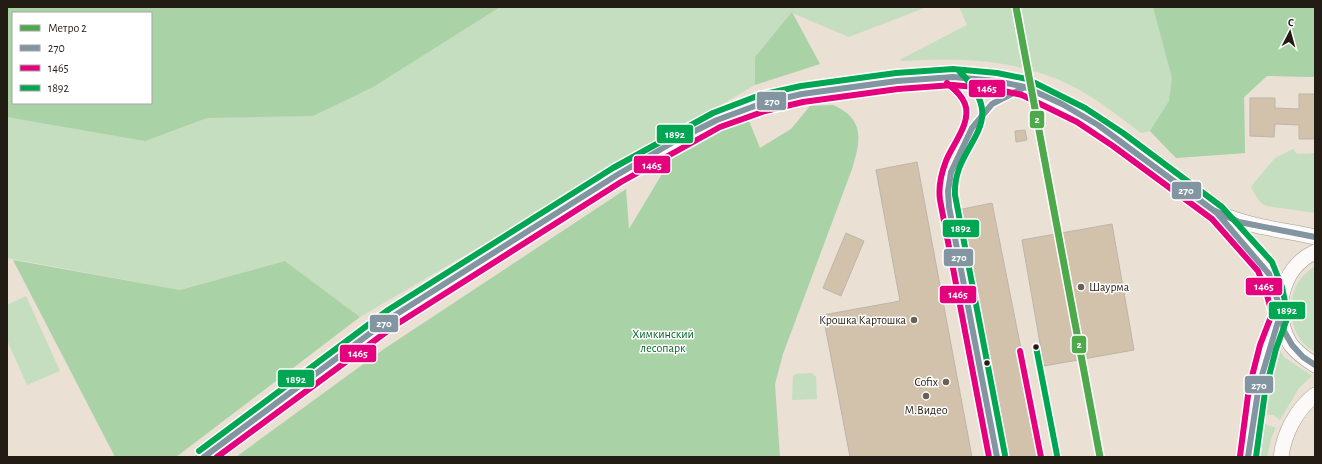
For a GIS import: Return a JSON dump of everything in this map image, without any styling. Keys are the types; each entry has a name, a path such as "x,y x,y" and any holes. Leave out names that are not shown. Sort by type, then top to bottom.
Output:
{"street":[{"path":"204,457 367,334 417,300 617,175 662,149 717,120 763,103 802,94 859,85 917,79 971,77 1011,84 1025,88 1062,104 1098,125 1217,213 1265,267 1269,274 1284,331 1292,345 1303,357 1315,365"},
{"path":"1217,213 1245,224 1315,237"},
{"path":"1248,457 1257,390 1268,347 1280,312 1283,289 1292,272 1300,262 1315,252"},
{"path":"1281,457 1287,430 1296,415 1315,395"}],"green space":[{"path":"7,7 927,7 849,37 792,13 755,57 755,85 360,317 285,261 180,290 7,258"},
{"path":"7,7 500,7 373,87 313,116 207,118 145,141 7,117"},
{"path":"959,7 1315,7 1315,77 1267,76 1244,97 1245,153 1176,158 1150,131 1141,133 1099,102 1076,88 1053,77 1005,64 980,61 899,60 967,25"},
{"path":"1153,7 1315,7 1315,77 1267,76 1244,97 1245,153 1176,158 1150,131 1169,101 1172,78"},
{"path":"792,12 820,64 755,85 755,57"},
{"name":"Химкинский лесопарк","path":"833,105 851,117 855,124 858,131 857,149 852,169 783,354 775,384 780,457 236,457 384,349 626,189 629,229 671,159 747,116 760,148 791,129 810,106"},
{"path":"1293,149 1297,154 1315,153 1315,213 1266,206 1260,202 1251,188 1275,158"},
{"path":"13,260 180,290 285,261 360,317 176,457 115,457"},
{"path":"1315,266 1315,352 1301,341 1293,325 1291,307 1292,298 1298,282"},
{"path":"26,296 60,371 27,385 7,340 7,305"},
{"path":"1278,347 1284,357 1312,376 1299,388 1280,420 1273,415 1264,414"},
{"path":"812,373 816,377 817,399 792,400 793,376 796,374"},
{"path":"1262,423 1276,428 1272,436 1267,457 1256,457"}],"building":[{"path":"1299,94 1315,94 1315,139 1299,139 1299,125 1275,124 1274,137 1250,136 1250,98 1275,98 1275,108 1299,109"},
{"path":"1025,130 1027,140 1016,142 1015,131"},
{"path":"917,162 972,457 850,457 823,315 900,301 876,170"},
{"path":"992,203 1042,457 1007,457 958,210"},
{"path":"1112,224 1134,350 1044,366 1022,240"},
{"path":"846,233 864,241 841,296 823,288"}],"metro line":[{"name":"2","path":"1016,7 1100,457"}],"transit line":[{"name":"1892","path":"199,451 388,310 613,168 713,113 760,95 801,86 896,73 953,69 997,73 1027,79 1085,108 1123,133 1222,207 1272,262 1282,287 1288,316 1276,349 1265,392 1256,457"},
{"name":"1892","path":"959,71 975,90 982,106 982,120 977,134 962,161 957,177 955,195 1005,455"},
{"name":"270","path":"204,457 392,317 617,175 675,141 717,120 763,103 802,94 897,81 953,77 996,81 1025,87 1062,104 1098,125 1217,213 1269,274 1280,308 1284,331 1292,345 1303,357 1315,365"},
{"name":"1465","path":"947,83 958,92 962,98 965,104 966,119 964,126 946,161 940,180 939,195 989,457"},
{"name":"1465","path":"217,457 397,324 621,182 720,127 765,111 803,102 898,89 953,85 995,89 1022,95 1077,122 1113,146 1212,219 1258,271 1266,291 1272,314 1260,345 1249,388 1240,456"},
{"name":"270","path":"997,457 949,207 948,191 951,172 972,128 992,104 1025,87"},
{"name":"270","path":"1213,210 1239,222 1315,237"},
{"name":"270","path":"1248,457 1259,385 1280,315"},
{"name":"1892","path":"1036,347 1057,455"},
{"name":"1465","path":"1020,351 1041,457"}],"place":[{"name":"Шаурма","path":"1081,287"},
{"name":"Крошка Картошка","path":"914,320"},
{"name":"Cofix","path":"946,382"},
{"name":"М.Видео","path":"926,396"}]}
